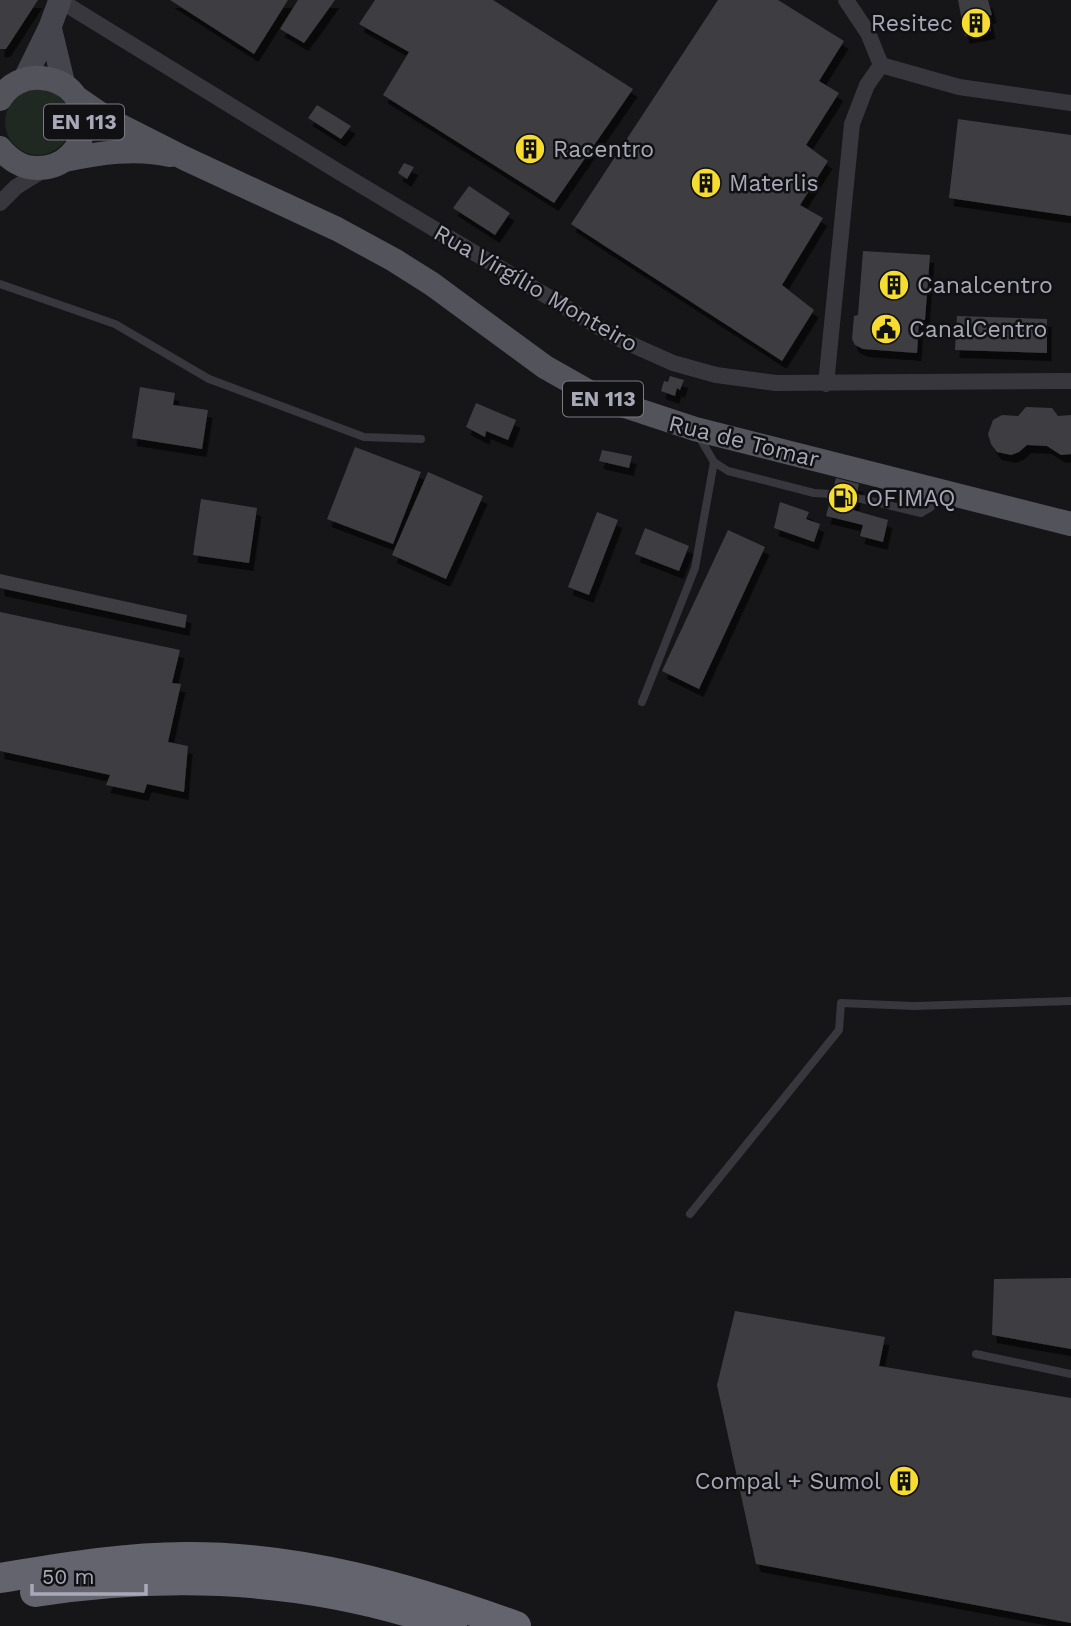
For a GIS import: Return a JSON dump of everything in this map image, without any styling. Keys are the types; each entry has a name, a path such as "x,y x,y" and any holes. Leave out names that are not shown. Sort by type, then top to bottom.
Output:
{"highway":[{"path":"0,1578 75,1566 146,1559 186,1557 242,1560 302,1567 409,1590 516,1626"},
{"path":"0,1598 128,1582 229,1580 318,1590 391,1606 452,1626"}],"main road":[{"name":"Rua de Tomar","path":"7,92 44,78 71,92 110,120 184,158 337,229 432,284 545,368 598,397 695,429 1071,524"},
{"name":"EN 113","path":"56,164 75,150 82,138 83,111 71,92"},
{"name":"Rua de Tomar","path":"1,152 20,164 33,168 99,153 124,151 163,153 184,158"}],"street":[{"path":"7,92 50,27 60,0"},
{"name":"Rua Virgílio Monteiro","path":"60,0 339,173 617,338 673,363 716,375 776,383 1071,381"},
{"path":"846,0 868,33 881,65"},
{"path":"50,27 71,92"},
{"path":"881,65 959,87 1071,103"},
{"path":"826,384 852,124 867,85 881,65"},
{"path":"0,203 16,187 56,164"}],"lane":[{"path":"0,284 115,324 209,379 364,437 421,439"},
{"path":"695,429 714,462 740,475 814,493 863,499 920,513 931,508 937,489"},
{"path":"642,702 695,568 714,462"},
{"path":"690,1214 839,1030 841,1003 915,1006 1071,1001"},
{"path":"976,1354 1071,1374"}],"shaded area":[{"path":"38,89 61,99 71,122 61,145 38,155 15,145 5,122 15,99"}],"building":[{"path":"0,0 38,0 6,49 0,49"},
{"path":"170,0 288,0 254,54"},
{"path":"298,0 335,0 304,43 280,29"},
{"name":"Racentro","path":"375,0 493,0 633,89 554,203 383,95 409,52 359,24"},
{"name":"Materlis","path":"718,0 778,0 844,41 819,81 839,93 806,145 828,161 800,205 823,218 782,285 814,310 782,361 571,224"},
{"name":"Resitec","path":"958,0 988,0 992,15 988,16 991,31 965,36"},
{"path":"317,105 351,126 341,139 308,118"},
{"path":"958,119 1071,135 1071,216 949,198"},
{"path":"404,163 414,167 407,179 398,173"},
{"name":"Racentro","path":"469,186 510,213 495,235 453,208"},
{"name":"Canalcentro","path":"863,251 930,255 925,320 919,320 917,353 863,349 855,345 852,339 854,316 858,315"},
{"path":"957,316 1047,319 1047,353 955,350"},
{"path":"670,376 684,380 680,390 677,388 675,396 661,391 664,381 668,382"},
{"path":"140,387 175,393 173,405 208,410 202,449 132,438"},
{"path":"476,403 516,420 508,440 486,431 485,437 466,427"},
{"path":"1026,407 1052,408 1058,416 1071,415 1071,454 1061,455 1047,446 1027,445 1011,455 997,452 988,434 993,420 1002,415 1018,416"},
{"path":"355,447 421,472 393,544 327,519"},
{"path":"602,450 632,456 629,468 599,461"},
{"path":"428,472 483,496 446,579 392,555"},
{"path":"836,478 859,484 853,510 888,520 883,542 860,536 863,525 826,516"},
{"path":"201,499 257,508 249,563 193,555"},
{"path":"780,502 809,512 806,519 820,524 814,542 774,528"},
{"path":"597,512 618,520 589,595 568,587"},
{"path":"645,528 689,546 679,571 635,554"},
{"path":"728,530 765,547 699,689 662,671"},
{"path":"0,574 187,615 185,628 0,588"},
{"path":"0,612 180,650 172,683 181,684 168,742 188,746 184,792 147,784 144,793 106,785 110,775 0,751"},
{"path":"1071,1278 1071,1349 992,1335 994,1279"},
{"name":"Compal + Sumol","path":"735,1311 885,1337 879,1366 1071,1398 1071,1623 756,1564 717,1385"}],"place":[{"name":"Resitec","path":"976,23"},
{"name":"Racentro","path":"530,149"},
{"name":"Materlis","path":"706,183"},
{"name":"Canalcentro","path":"894,285"},
{"name":"CanalCentro","path":"886,329"},
{"name":"OFIMAQ","path":"843,498"},
{"name":"Compal + Sumol","path":"904,1481"}]}
